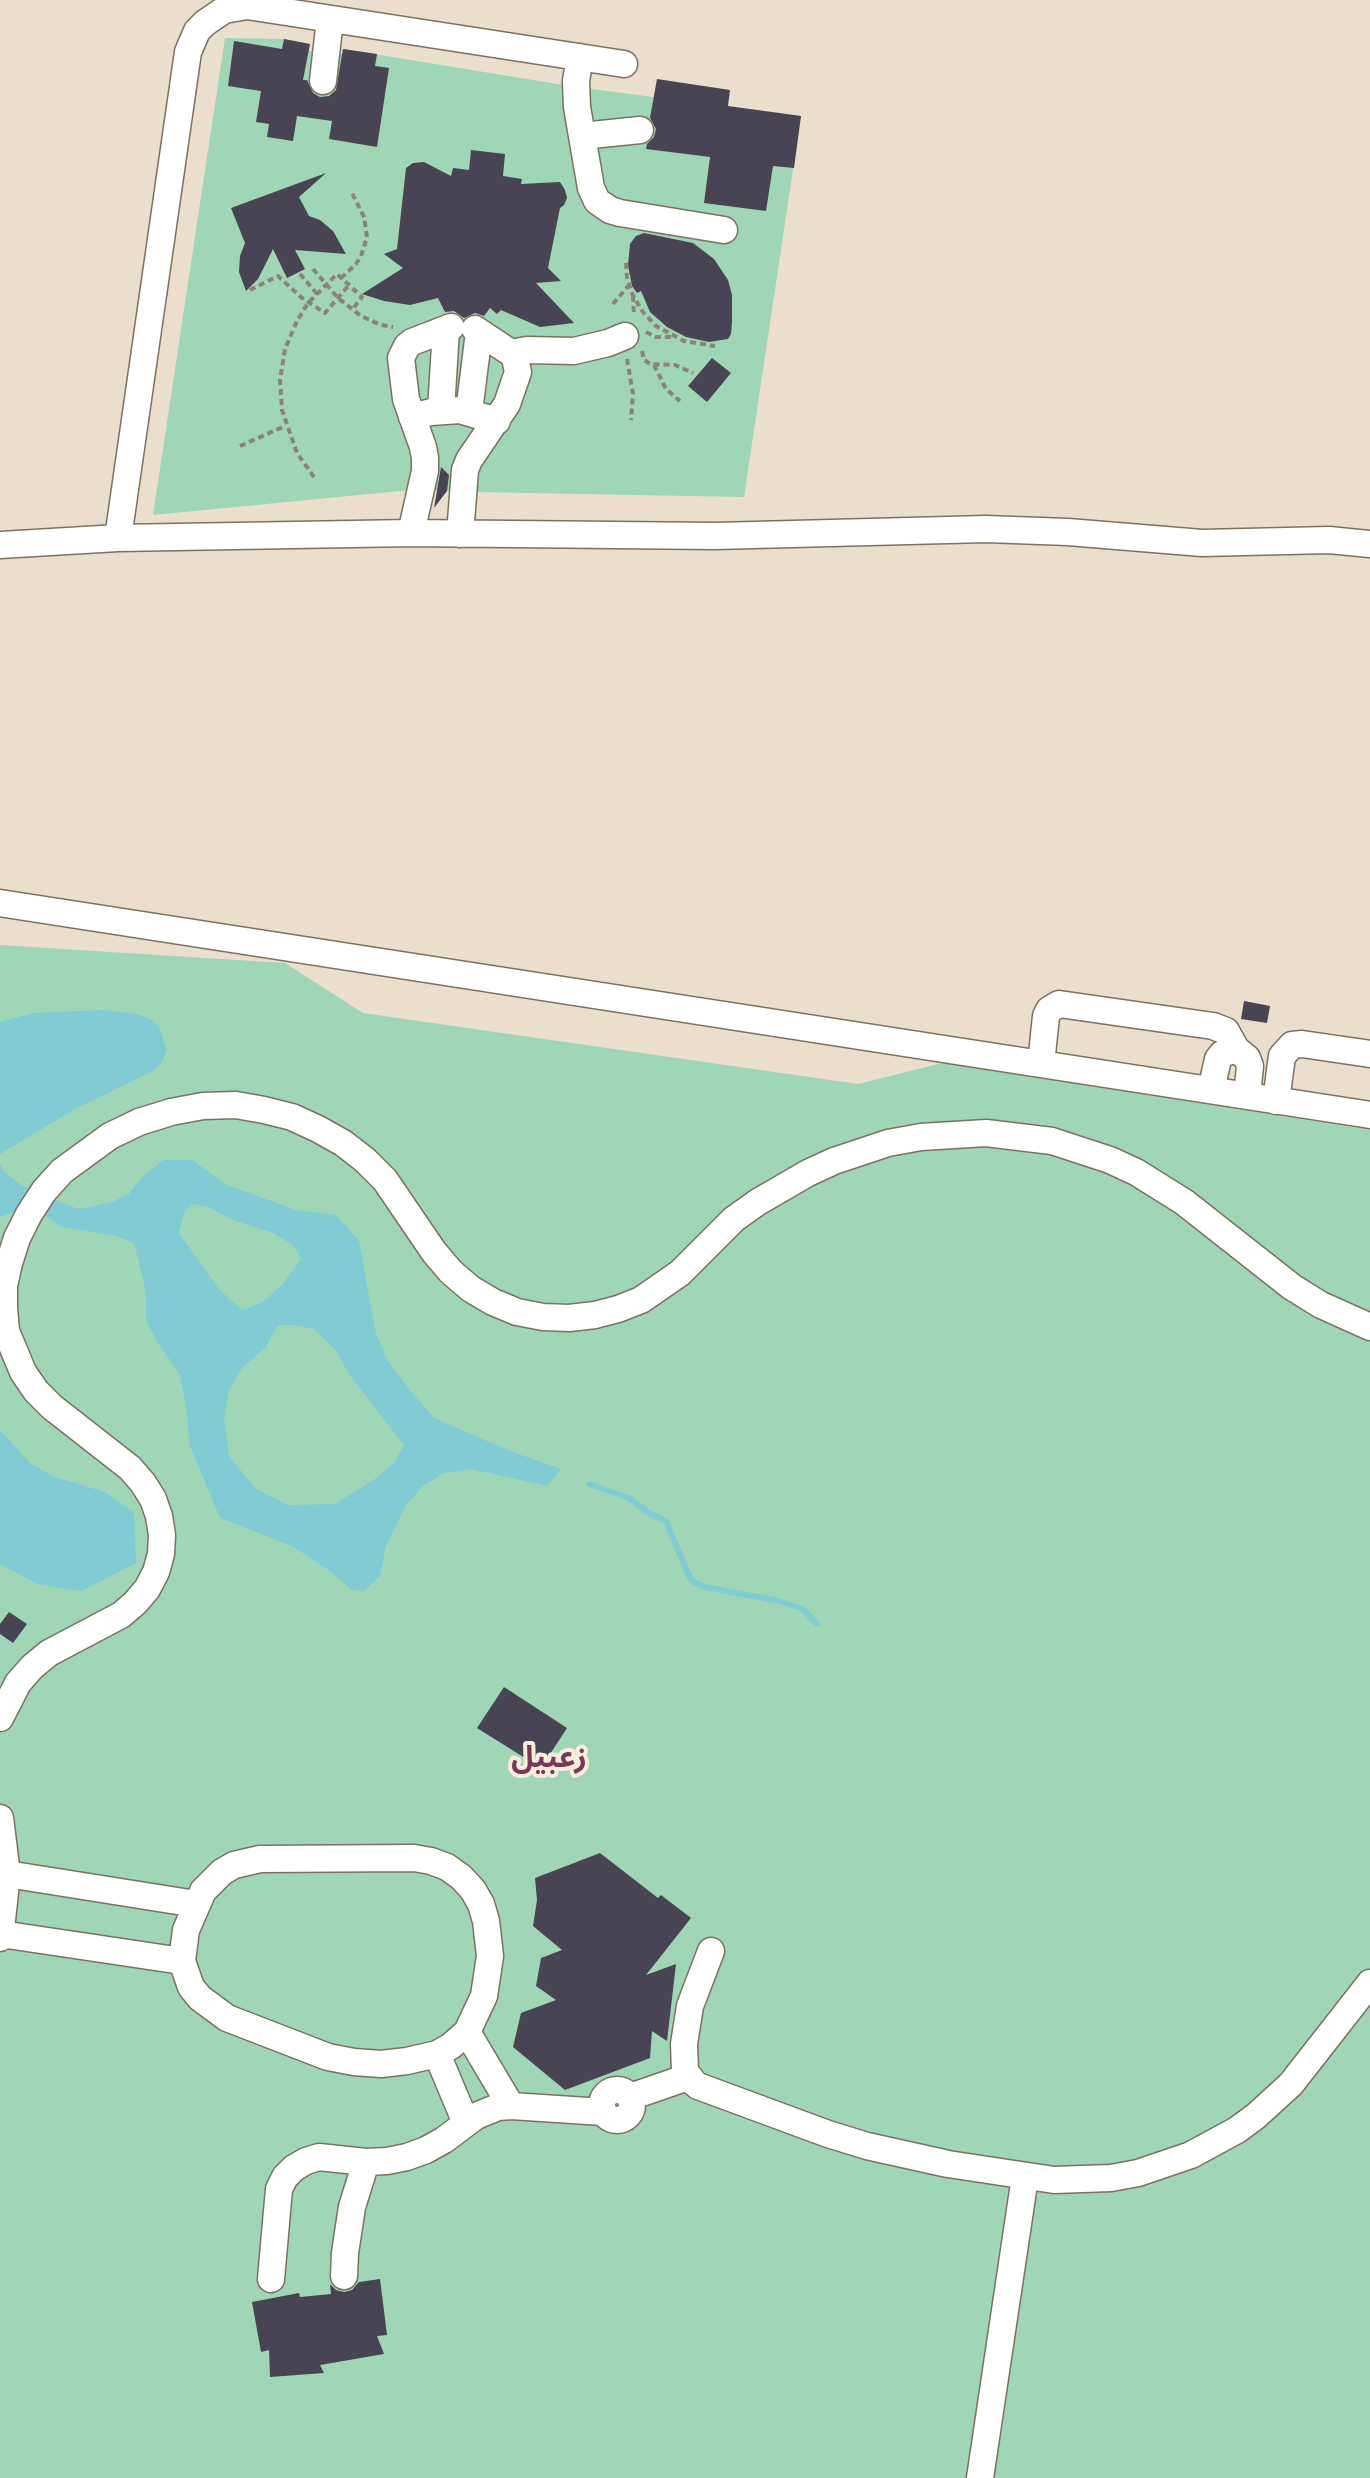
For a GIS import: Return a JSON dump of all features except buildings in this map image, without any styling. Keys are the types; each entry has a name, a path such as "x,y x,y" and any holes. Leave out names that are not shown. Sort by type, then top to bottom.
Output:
{"street":[{"path":"118,538 188,52 197,31 214,15 247,6 624,64"},
{"path":"323,81 330,19"},
{"path":"580,57 576,94 582,136 591,188 602,205 620,213 724,230"},
{"path":"582,136 640,130"},
{"path":"411,533 425,471 423,447 403,388 403,352 412,342 463,329 511,353 518,365 517,379 507,404 465,470 460,534"},
{"path":"441,410 463,329"},
{"path":"463,329 469,412"},
{"path":"511,353 527,350 574,351 629,339"},
{"path":"412,417 441,410 469,412 497,421"},
{"path":"0,545 118,538 411,533 715,536 986,529 1202,543 1329,540 1370,544"},
{"path":"0,903 1370,1115"},
{"path":"1041,1064 1046,1016 1059,1004 1213,1026 1226,1031 1250,1066 1247,1096"},
{"path":"1276,1101 1282,1056 1292,1045 1370,1054"},
{"path":"1211,1090 1218,1059 1222,1054 1236,1049"},
{"path":"0,1718 6,1702 32,1667 49,1653 121,1615 135,1603 156,1572 162,1535 153,1499 143,1483 130,1468 52,1407 23,1372 6,1331 4,1286 9,1263 29,1214 62,1171 110,1136 139,1122 171,1112 203,1106 236,1105 278,1113 318,1129 343,1143 385,1180 434,1252 471,1289 505,1307 543,1317 595,1315 641,1300 680,1273 734,1219 808,1173 834,1161 888,1143 921,1137 986,1133 1052,1141 1136,1172 1184,1202 1292,1287 1321,1305 1370,1327"},
{"path":"0,1818 7,1874 1,1936 182,1961"},
{"path":"414,1858 431,1861 461,1877 477,1897 488,1936 488,1976 480,2005 467,2032 437,2054 381,2064 328,2057 243,2026 213,2009 191,1987 182,1961 186,1930 203,1891 234,1865 260,1859 414,1858"},
{"path":"7,1874 196,1904"},
{"path":"711,1951 696,1987 687,2025 683,2063 688,2077 698,2086 867,2146 934,2161 1054,2180 1111,2178 1165,2165 1216,2143 1256,2116 1291,2084 1370,1983"},
{"path":"467,2032 511,2106"},
{"path":"437,2054 466,2123"},
{"path":"271,2279 279,2189 285,2177 306,2161 332,2156 366,2162 387,2161 426,2150 487,2111 511,2106 603,2112 601,2105 606,2093 620,2089 630,2097 688,2077"},
{"path":"344,2276 352,2207 366,2162"},
{"path":"980,2478 1025,2177"}],"path":[{"path":"341,278 356,264 367,237 364,217 351,191"},
{"path":"626,263 629,285 637,304 656,326 684,341 715,346"},
{"path":"313,269 352,310 381,325 403,328"},
{"path":"300,274 317,294"},
{"path":"314,477 297,453 286,426 281,395 282,364 290,335 308,303 337,274 362,297 352,310"},
{"path":"250,290 278,276 308,303 325,313 349,285"},
{"path":"613,304 629,285"},
{"path":"629,339 644,360 653,365 682,367 693,373"},
{"path":"629,339 633,394 631,420"},
{"path":"653,365 666,389 680,401"},
{"path":"240,446 286,426"}],"green space":[{"path":"225,38 284,39 310,44 309,51 342,54 343,49 576,87 801,116 744,497 421,489 153,515"},
{"path":"0,945 285,963 363,1013 858,1084 942,1063 1370,1130 1370,2478 0,2478"}],"water":[{"path":"103,1010 137,1014 152,1020 160,1028 167,1051 161,1063 153,1071 75,1109 0,1154 0,1022 32,1013"},
{"path":"163,1160 192,1160 227,1185 296,1210 336,1215 359,1241 376,1334 388,1361 434,1418 561,1469 547,1486 471,1469 442,1474 423,1486 406,1505 386,1546 380,1576 364,1591 352,1590 292,1546 220,1518 190,1446 180,1375 146,1320 146,1292 134,1243 115,1236 62,1227 42,1214 22,1209 0,1217 0,1163 3,1171 23,1186 78,1209 112,1202 129,1194 140,1179","holes":["192,1204 208,1207 233,1220 273,1233 293,1245 301,1259 282,1285 261,1303 242,1310 219,1289 179,1233 184,1212","278,1325 314,1329 337,1352 348,1373 404,1445 394,1463 335,1504 288,1505 256,1489 229,1456 224,1418 229,1390 242,1368 265,1348"]},
{"path":"0,1430 30,1463 52,1476 105,1492 134,1512 136,1563 82,1591 37,1584 0,1564"}],"waterway":[{"path":"589,1484 629,1498 666,1521 689,1576 695,1583 803,1609 817,1624"}],"district":[{"name":"زعبيل","path":"549,1759"}]}
